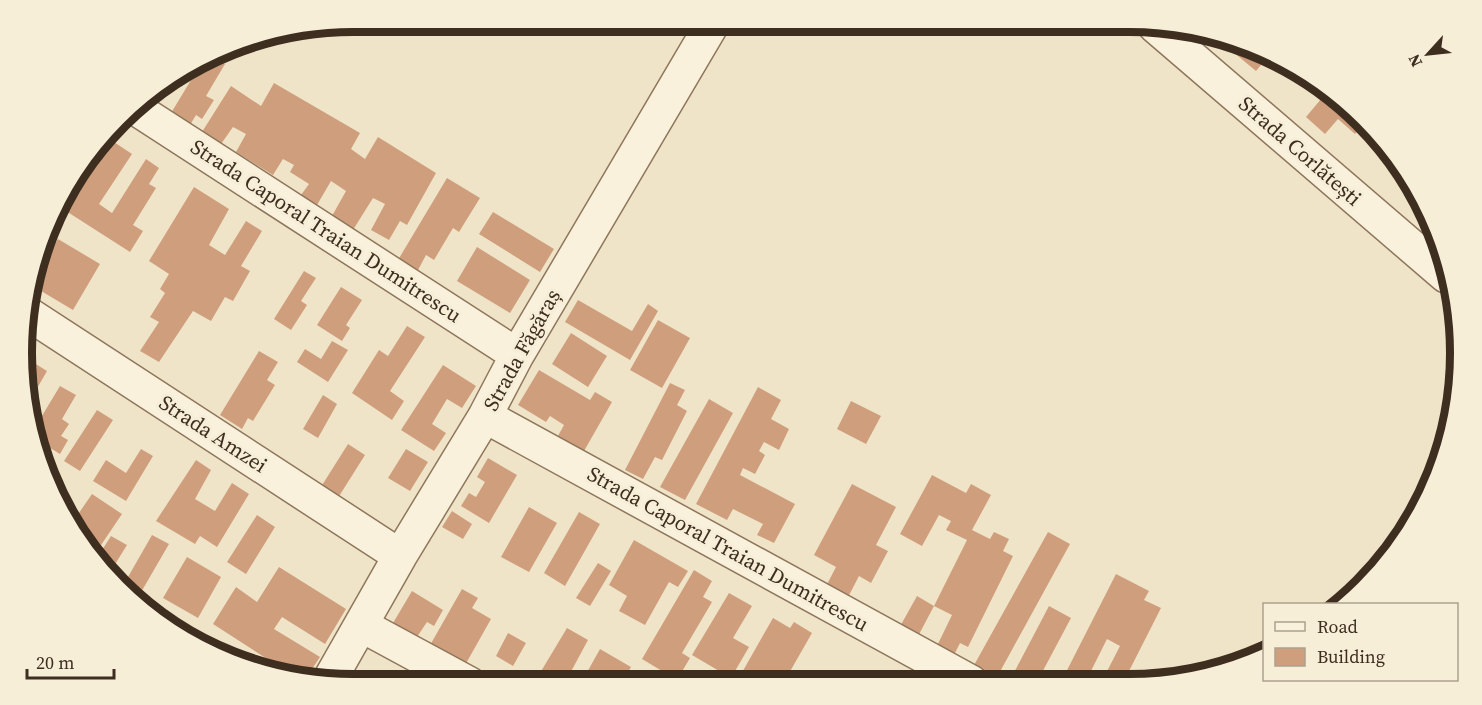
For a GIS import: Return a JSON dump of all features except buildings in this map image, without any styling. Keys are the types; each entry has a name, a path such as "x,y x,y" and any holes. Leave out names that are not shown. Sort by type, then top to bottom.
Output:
{"street":[{"name":"Strada Făgăraș","path":"334,673 400,556 485,416 517,355 708,32"},
{"name":"Strada Corlătești","path":"1173,34 1194,44 1440,271"},
{"name":"Strada Caporal Traian Dumitrescu","path":"140,112 517,355"},
{"name":"Strada Amzei","path":"33,317 400,556"},
{"name":"Strada Caporal Traian Dumitrescu","path":"485,416 956,674"},
{"path":"361,626 451,674"}]}
